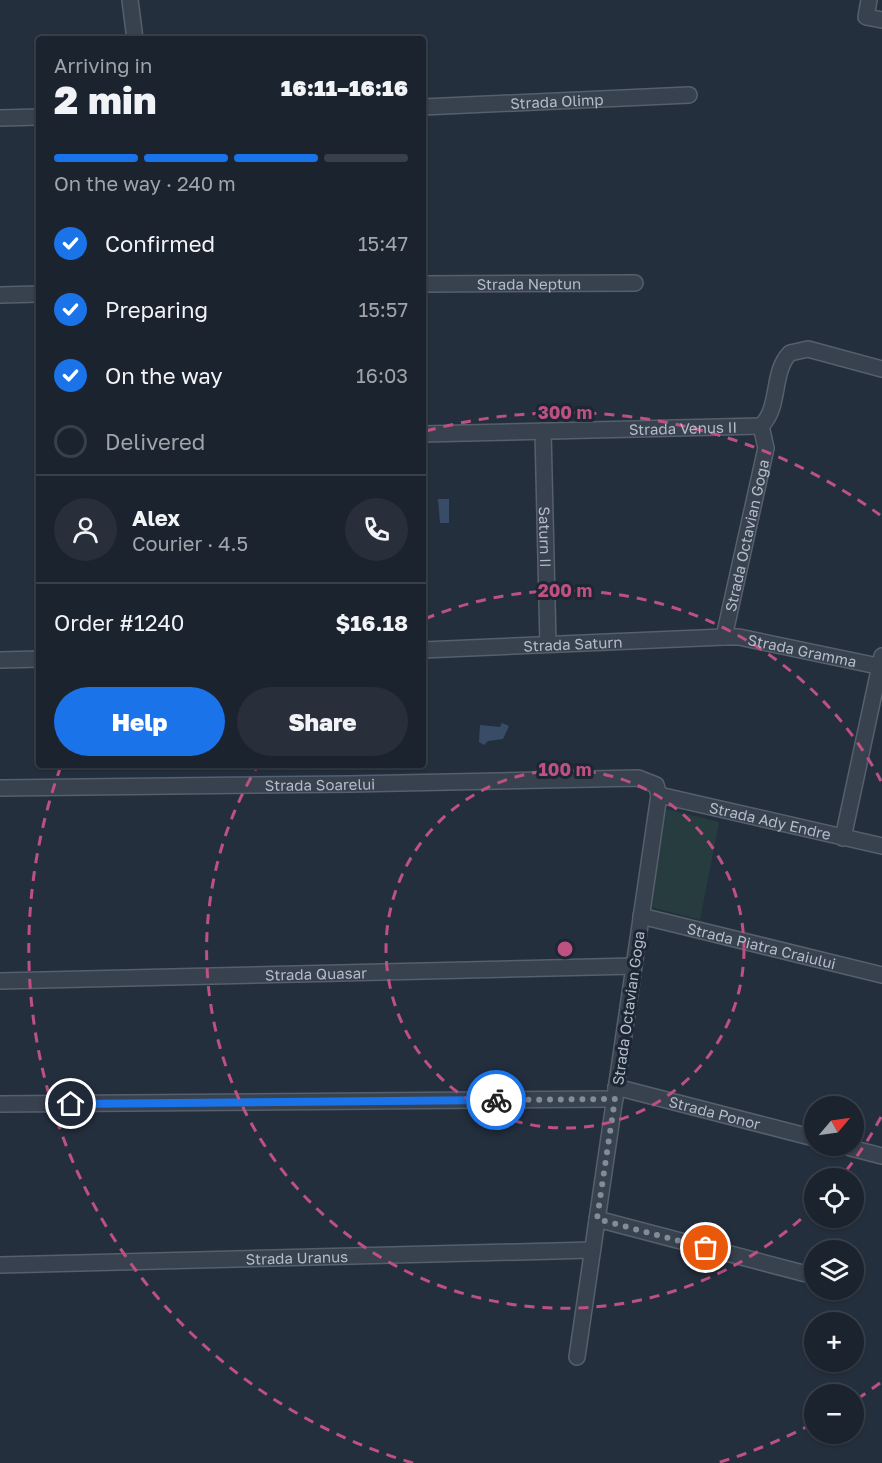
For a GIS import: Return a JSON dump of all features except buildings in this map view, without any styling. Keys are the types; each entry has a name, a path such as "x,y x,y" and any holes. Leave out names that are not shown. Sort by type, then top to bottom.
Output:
{"street":[{"path":"130,0 135,36"},
{"path":"869,0 866,17 882,20"},
{"name":"Strada Olimp","path":"426,107 688,95"},
{"path":"0,118 36,117"},
{"name":"Strada Neptun","path":"426,284 635,283"},
{"path":"0,295 36,294"},
{"path":"761,426 771,410 785,358 797,350 808,350 882,369"},
{"name":"Strada Venus II","path":"426,434 761,426"},
{"name":"Strada Octavian Goga","path":"724,636 766,448 761,426"},
{"name":"Saturn II","path":"543,430 548,644"},
{"name":"Strada Saturn","path":"426,650 724,636"},
{"name":"Strada Gramma","path":"724,636 881,663 843,838"},
{"path":"0,660 36,659"},
{"name":"Strada Soarelui","path":"0,788 639,778 656,785 658,795"},
{"name":"Strada Octavian Goga","path":"577,1356 658,795"},
{"name":"Strada Ady Endre","path":"658,795 882,846"},
{"name":"Strada Piatra Craiului","path":"641,916 882,975"},
{"name":"Strada Quasar","path":"0,981 634,966"},
{"name":"Strada Ponor","path":"0,1104 615,1093 804,1136"},
{"path":"864,1151 882,1156"},
{"path":"597,1219 804,1273"},
{"name":"Strada Uranus","path":"0,1265 592,1250"}],"green space":[{"path":"666,809 719,822 700,920 651,907"}],"water":[{"path":"438,499 449,499 449,523 440,523"},
{"path":"502,723 509,726 503,739 488,741 484,745 479,742 480,725 500,727"}],"way so far":[{"path":"496,1100 615,1099 597,1219 706,1248"}],"route":[{"path":"71,1104 496,1100"}]}
